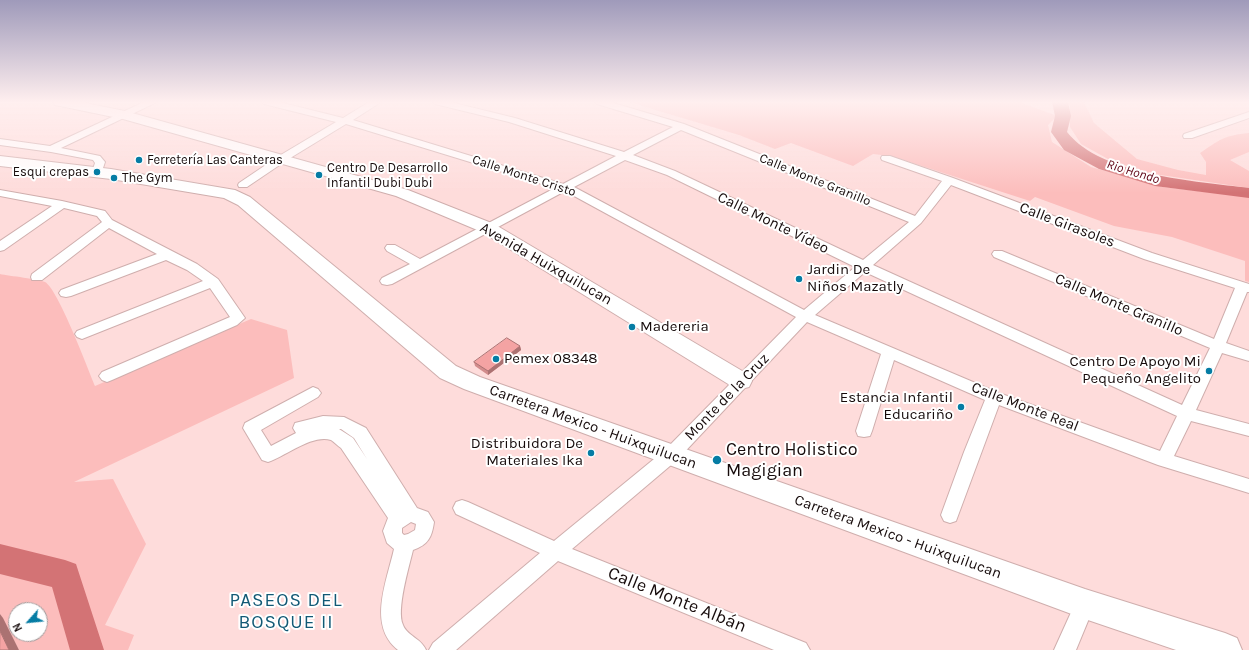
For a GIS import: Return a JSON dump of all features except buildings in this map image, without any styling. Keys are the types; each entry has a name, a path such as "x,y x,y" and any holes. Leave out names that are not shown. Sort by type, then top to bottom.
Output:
{"main road":[{"name":"Carretera Mexico - Huixquilucan","path":"0,161 97,172 200,188 237,197 304,251 448,372 472,383 1085,604 1224,650"}],"street":[{"path":"51,149 87,132"},
{"name":"Avenida Huixquilucan","path":"189,132 402,193 488,228 740,381"},
{"path":"243,185 283,158 326,132"},
{"name":"Calle Monte Cristo","path":"383,132 572,190 805,316"},
{"name":"Calle Monte Vídeo","path":"551,132 625,156 671,173 864,266 1185,413 1249,430"},
{"path":"387,281 669,132"},
{"name":"Calle Monte Granillo","path":"697,132 917,221"},
{"path":"1188,136 1199,132"},
{"path":"0,142 51,149 96,158 100,162 97,172"},
{"name":"Calle Girasoles","path":"886,158 949,180 1148,256 1246,287"},
{"name":"Monte de la Cruz","path":"440,650 556,550 671,455 740,381 805,316 917,221 949,180"},
{"path":"0,193 13,194 101,213 108,223 166,255 192,267 213,282 238,318 232,322 107,376"},
{"path":"0,203 13,194"},
{"path":"0,247 62,204"},
{"path":"37,277 108,223"},
{"path":"391,248 420,264"},
{"name":"Calle Monte Granillo","path":"998,254 1218,346 1249,356"},
{"path":"66,293 166,255"},
{"path":"82,334 213,282"},
{"path":"1164,460 1246,287"},
{"name":"Calle Monte Real","path":"805,316 994,397 1164,460 1249,486"},
{"path":"864,431 889,352"},
{"path":"313,393 251,428 268,455 301,438 318,433 334,434 347,443 405,516 422,518 425,522 423,534 418,539 405,544 394,540 392,535 392,529 405,516"},
{"path":"950,515 994,397"},
{"name":"Calle Monte Albán","path":"462,508 556,550 799,650"},
{"path":"405,544 392,606 393,628 399,638 415,650"},
{"path":"1065,650 1085,604"}],"shaded area":[{"path":"730,132 1050,132 1052,142 1091,167 1163,187 1249,197 1249,282 1245,281 1245,261 1172,237 1114,226 1035,197 1030,201 891,156 873,154 853,166 791,143 775,149"},
{"path":"1073,132 1105,132 1137,159 1178,170 1206,175 1206,162 1200,153 1223,139 1234,135 1249,133 1249,152 1230,160 1249,171 1249,188 1147,173 1108,159 1081,144"},
{"path":"0,274 42,281 51,288 80,347 95,386 251,319 287,330 294,378 74,482 113,479 146,544 105,625 134,635 128,650 19,650 15,642 48,642 48,602 8,602 8,629 0,614"}],"waterway":[{"name":"Rio Hondo","path":"1059,132 1070,146 1105,165 1155,181 1249,193"},
{"path":"0,559 65,575 87,650"}],"place":[{"name":"Ferretería Las Canteras","path":"139,160"},
{"name":"Esqui crepas","path":"97,172"},
{"name":"Centro De Desarrollo Infantil Dubi Dubi","path":"319,175"},
{"name":"The Gym","path":"114,178"},
{"name":"Jardin De Niños Mazatly","path":"799,279"},
{"name":"Madereria","path":"632,327"},
{"name":"Pemex 08348","path":"496,359"},
{"name":"Centro De Apoyo Mi Pequeño Angelito","path":"1209,371"},
{"name":"Estancia Infantil Educariño","path":"961,407"},
{"name":"Distribuidora De Materiales Ika","path":"591,453"},
{"name":"Centro Holistico Magigian","path":"717,460"}],"district":[{"name":"PASEOS DEL BOSQUE II","path":"286,612"}]}
